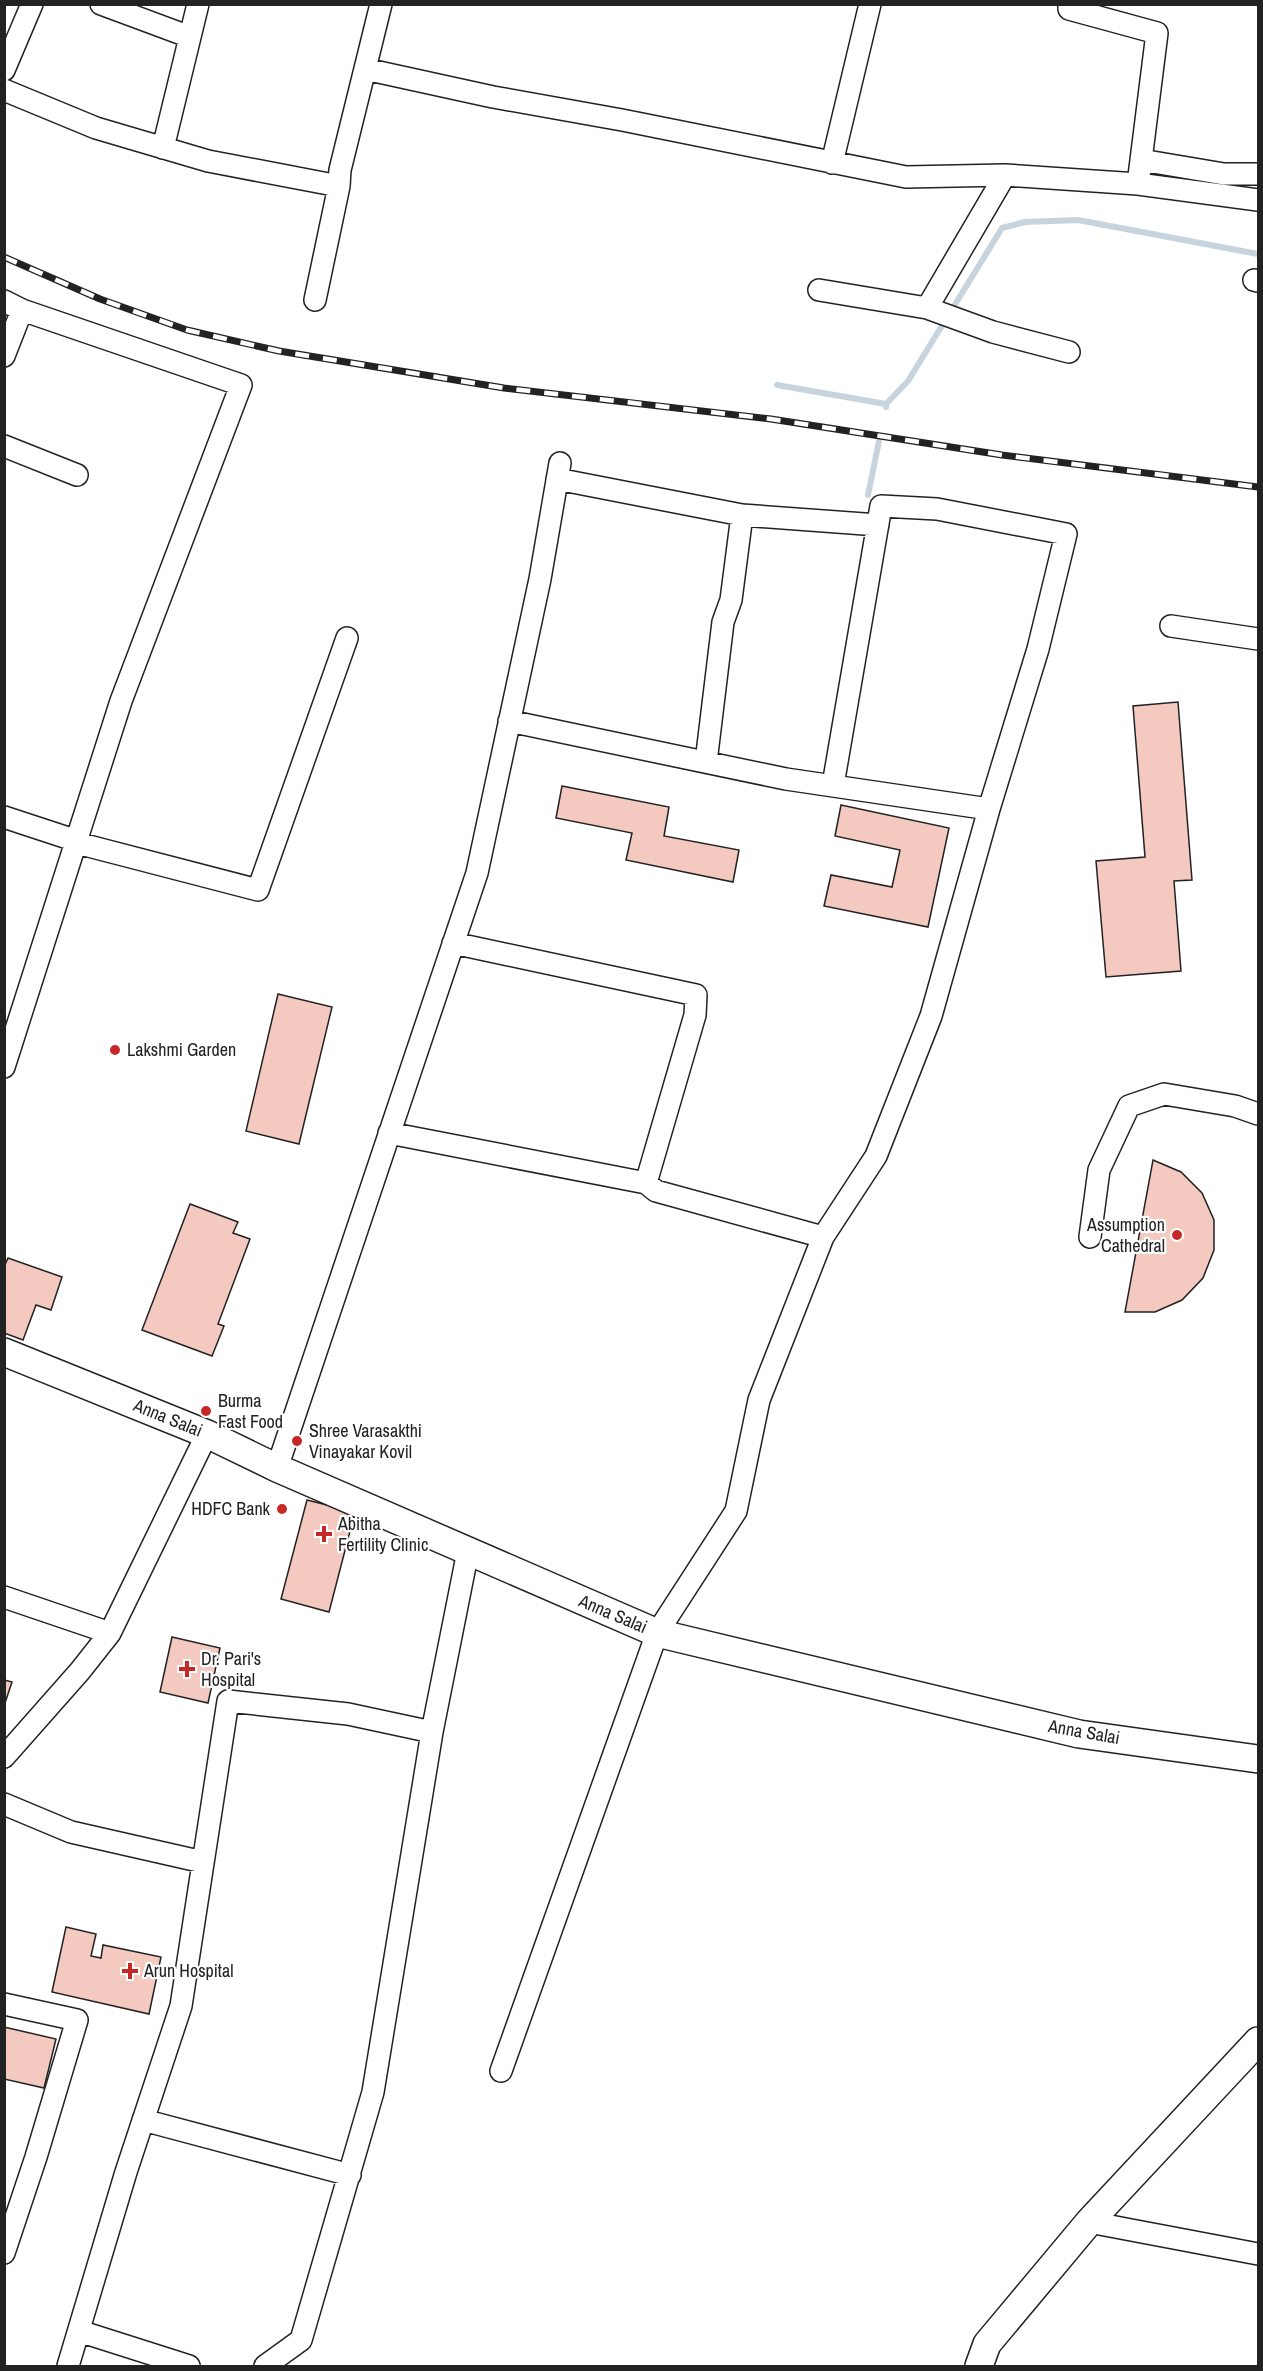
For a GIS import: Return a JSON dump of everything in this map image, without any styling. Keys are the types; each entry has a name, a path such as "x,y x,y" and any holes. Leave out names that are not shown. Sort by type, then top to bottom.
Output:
{"main road":[{"name":"Anna Salai","path":"4,1352 207,1434 277,1468 657,1633 1079,1734 1258,1759"},
{"path":"979,2367 987,2344 1089,2222 1258,2041"}],"street":[{"path":"4,70 32,4"},
{"path":"101,4 190,37"},
{"path":"162,148 198,4"},
{"path":"315,300 339,186 340,171 381,4"},
{"path":"832,163 870,4"},
{"path":"1069,4 1069,9 1157,33 1138,184"},
{"path":"365,69 493,97 622,120 906,177 1005,175 1138,184 1258,200"},
{"path":"4,90 96,128 162,148 208,161 339,186"},
{"path":"1141,160 1224,174 1258,174"},
{"path":"927,308 1005,175"},
{"path":"819,290 927,308 993,332 1069,352"},
{"path":"4,356 13,305 241,385 121,701 4,1067"},
{"path":"4,446 77,475"},
{"path":"277,1468 477,873 540,579 559,471 742,515 878,525"},
{"path":"501,2071 657,1633 736,1511 759,1400 823,1237 876,1156 931,1016 1038,649 1066,534 937,509 881,507 833,785"},
{"path":"706,762 723,622 730,600 742,515"},
{"path":"1171,626 1258,639"},
{"path":"4,817 77,841 77,843 258,890 347,638"},
{"path":"509,721 786,779 990,808"},
{"path":"453,943 696,995 695,1015 646,1182"},
{"path":"1090,1237 1099,1170 1129,1106 1164,1094 1235,1106 1258,1114"},
{"path":"389,1133 646,1182 656,1191 823,1237"},
{"path":"4,1756 81,1671 110,1633 207,1434"},
{"path":"265,2367 301,2340 374,2092 432,1732 468,1551"},
{"path":"4,1597 110,1633"},
{"path":"69,2367 143,2120 181,2006 228,1701 348,1714 432,1732"},
{"path":"4,1804 71,1832 203,1862"},
{"path":"4,2004 77,2020 36,2157 4,2253"},
{"path":"143,2120 350,2175"},
{"path":"1089,2222 1258,2254"},
{"path":"79,2331 189,2367"}],"building":[{"path":"1178,702 1192,880 1174,881 1181,971 1106,977 1096,861 1145,857 1133,706"},
{"path":"562,786 669,807 664,836 739,850 733,882 626,860 632,833 556,818"},
{"path":"841,805 949,828 928,927 824,906 831,875 892,887 900,850 835,836"},
{"path":"278,994 332,1007 299,1144 246,1131"},
{"name":"Assumption Cathedral","path":"1153,1160 1181,1172 1202,1193 1214,1220 1214,1250 1203,1278 1182,1300 1155,1312 1125,1312"},
{"path":"190,1204 238,1222 233,1233 250,1239 218,1324 224,1326 212,1356 142,1330"},
{"path":"8,1258 62,1277 51,1310 36,1305 23,1340 4,1333 4,1267"},
{"path":"307,1500 355,1512 329,1612 281,1599"},
{"path":"172,1637 220,1648 208,1703 160,1692"},
{"path":"4,1680 12,1682 4,1706"},
{"path":"66,1927 96,1934 91,1956 101,1958 103,1945 161,1957 149,2014 52,1992"},
{"path":"4,2027 56,2039 44,2088 4,2079"}],"waterway":[{"path":"886,407 886,404 908,381 1002,228 1025,222 1078,220 1258,254"},
{"path":"777,385 886,404"},
{"path":"868,495 879,441"}],"railway":[{"path":"4,257 100,299 187,330 279,351 504,388 771,419 1002,455 1258,487"}],"place":[{"name":"Lakshmi Garden","path":"115,1050"},
{"name":"Assumption Cathedral","path":"1177,1235"},
{"name":"Burma Fast Food","path":"206,1411"},
{"name":"Shree Varasakthi Vinayakar Kovil","path":"297,1441"},
{"name":"HDFC Bank","path":"282,1509"},
{"name":"Abitha Fertility Clinic","path":"324,1534"},
{"name":"Dr. Pari's Hospital","path":"187,1669"},
{"name":"Arun Hospital","path":"130,1971"}]}
